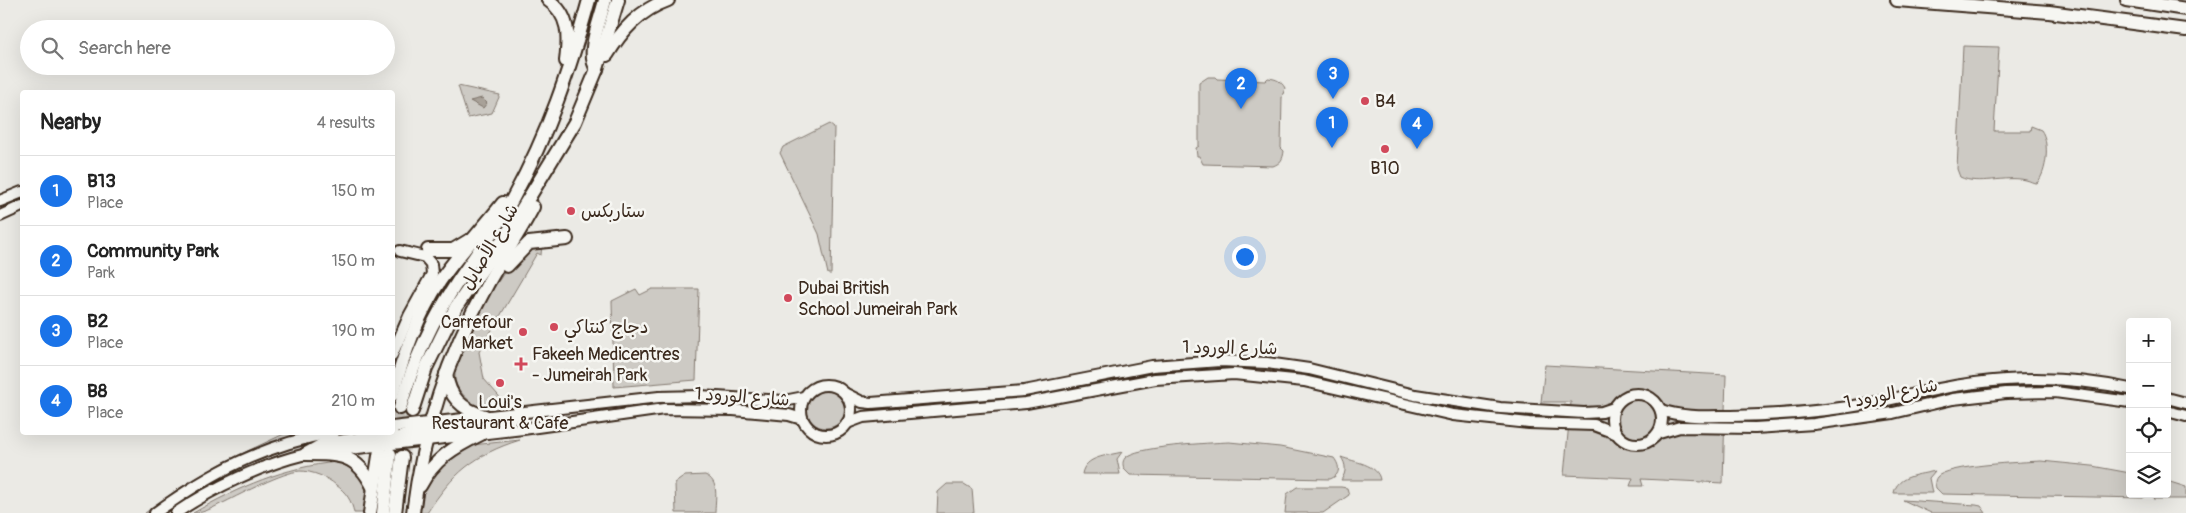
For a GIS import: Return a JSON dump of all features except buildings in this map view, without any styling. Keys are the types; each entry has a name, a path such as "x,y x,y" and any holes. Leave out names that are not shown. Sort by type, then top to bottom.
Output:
{"main road":[{"path":"548,0 560,11 566,23 566,81"},
{"name":"شارع الأصايل","path":"589,0 566,81 549,126 503,216 437,316 415,363 406,410 452,314 547,170 575,122 597,69 618,0"},
{"path":"606,0 592,53 593,62 597,69 627,26 649,8 668,0"},
{"path":"1897,0 2049,12 2186,30"},
{"path":"2127,0 2186,9"},
{"name":"شارع الأصايل","path":"395,385 419,320 433,292 499,208 530,164"},
{"name":"شارع الأصايل","path":"413,513 428,431 446,372 486,286 533,207 547,170"},
{"path":"428,250 453,250 476,235"},
{"path":"477,306 522,248 537,241 566,238"},
{"path":"395,377 401,366"},
{"path":"446,372 447,384 458,402 470,411 485,416"},
{"path":"306,454 324,444 501,423 510,419 518,412"},
{"path":"416,494 428,473 441,456 455,446 481,434"},
{"path":"370,513 382,438"},
{"path":"306,454 329,454 346,457 364,470 373,487"},
{"path":"383,513 396,455 396,513"}],"street":[{"path":"0,201 20,193"},
{"path":"0,216 20,207"},
{"path":"395,348 409,316 432,274 431,264 425,257 400,251"},
{"name":"شارع الورود 1","path":"846,394 862,402 870,403 1007,393 1061,385 1152,366 1220,361 1267,363 1309,369 1414,395 1500,408 1584,413 1602,412 1614,408 1625,397 1636,394 1654,400 1661,410 1680,415 1759,416 1872,403 1967,384 2010,379 2061,380 2126,388"},
{"name":"شارع الورود 1","path":"847,423 863,417 1026,403 1155,379 1234,374 1304,381 1453,415 1529,423 1594,425 1615,433 1624,441 1637,445 1650,442 1659,433 1680,428 1755,428 1814,424 1893,413 1953,399 2006,393 2055,392 2126,401"},
{"path":"825,385 835,386 846,394 851,408 847,423 838,432 824,435 811,430 802,419 801,404 804,397 812,389 825,385"},
{"name":"شارع الورود 1","path":"428,431 485,416 659,396 700,396 784,401 804,397"},
{"path":"2171,399 2186,403"},
{"path":"1614,408 1612,425 1615,433"},
{"name":"شارع الورود 1","path":"395,426 428,431 481,434 664,409 733,410 789,415 802,419"},
{"path":"1659,433 1662,425 1661,410"},
{"path":"2171,412 2186,416"},
{"path":"293,441 300,435"},
{"path":"155,513 198,484 244,458 293,441 321,435"},
{"path":"176,513 241,478 281,460 306,454"}],"shaded area":[{"path":"1963,46 1999,47 1994,131 2030,131 2031,126 2041,130 2046,142 2046,157 2043,172 2037,183 2018,179 1975,181 1960,177 1957,169"},
{"path":"1208,77 1265,81 1268,78 1282,84 1285,88 1282,97 1281,148 1284,151 1278,164 1273,166 1203,164 1199,156 1197,156 1196,148 1199,146 1199,83"},
{"path":"458,86 500,95 492,113 468,118"},
{"path":"482,98 487,103 483,108 470,101"},
{"path":"829,124 834,128 831,274 828,274 819,234 780,153 783,147"},
{"path":"542,243 541,255 537,253 479,352 484,379 504,402 492,407 475,405 460,391 455,381 456,365 462,349 480,312 512,262 523,251"},
{"path":"636,289 640,295 652,289 699,289 696,380 614,387 612,301"},
{"path":"1545,365 1726,375 1723,483 1641,479 1643,486 1630,486 1633,478 1564,475 1571,402 1541,402"},
{"path":"826,390 840,395 845,409 840,423 826,428 812,423 807,409 812,395"},
{"path":"282,435 294,435 150,513 145,513 178,489 224,462"},
{"path":"520,440 490,452 466,467 446,487 427,513 420,513 425,485 430,476 436,474 443,466 443,463 472,445"},
{"path":"1229,442 1280,447 1334,458 1338,467 1338,473 1330,479 1130,475 1124,469 1123,462 1125,458 1143,451 1174,446"},
{"path":"1122,452 1117,459 1120,474 1082,474 1084,468 1092,460"},
{"path":"1341,457 1370,467 1375,470 1380,480 1341,480 1345,468"},
{"path":"2041,461 2092,466 2126,472 2126,498 1942,494 1936,488 1935,481 1937,477 1944,473 1986,465"},
{"path":"337,462 360,475 363,480 366,493 365,513 354,513 346,494 328,479 314,473 300,471 273,479 206,511 193,513 227,495 280,473"},
{"path":"1935,471 1929,478 1932,493 1894,493 1896,487 1904,479"},
{"path":"705,475 710,478 715,486 715,513 676,513 675,483 685,476"},
{"path":"2171,482 2186,487 2186,499 2153,499 2171,498"},
{"path":"947,484 964,484 972,489 974,513 937,513 938,492"},
{"path":"1297,487 1341,487 1347,488 1349,495 1323,513 1285,513 1287,494"},
{"path":"1903,500 1976,505 1981,506 1986,513 1931,513"}],"tunnel":[{"path":"395,432 400,408"},
{"path":"402,457 412,411"}],"place":[{"name":"B2","path":"1333,99"},
{"name":"B4","path":"1365,101"},
{"name":"Community Park","path":"1241,109"},
{"name":"B13","path":"1332,148"},
{"name":"B10","path":"1385,149"},
{"name":"B8","path":"1417,149"},
{"name":"ستاربكس","path":"571,211"},
{"name":"Dubai British School Jumeirah Park","path":"788,298"},
{"name":"دجاج كنتاكي","path":"554,327"},
{"name":"Carrefour Market","path":"523,332"},
{"name":"Fakeeh Medicentres - Jumeirah Park","path":"521,364"},
{"name":"Loui's Restaurant & Cafe","path":"500,383"}]}
